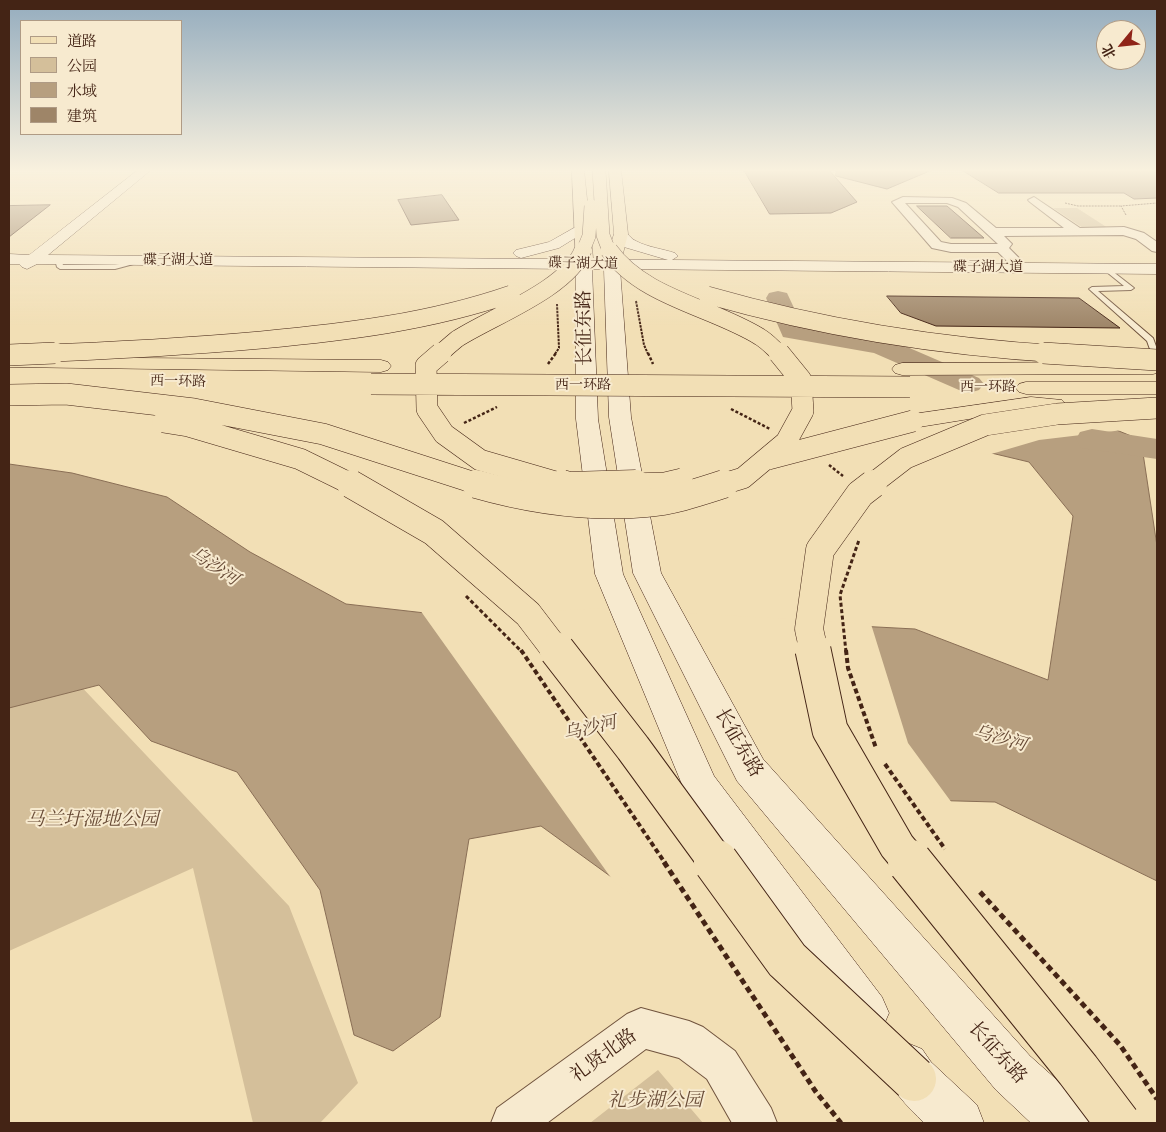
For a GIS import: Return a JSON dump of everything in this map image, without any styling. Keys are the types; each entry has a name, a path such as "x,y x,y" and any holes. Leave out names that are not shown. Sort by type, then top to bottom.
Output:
{"main road":[{"path":"36,257 79,223"},
{"path":"583,223 585,261"},
{"path":"9,355 171,348 317,335 409,322 470,308 513,293 548,275 572,255 589,223"},
{"path":"593,223 581,256 556,283 456,340 426,366 427,409 444,434 480,460 569,486 665,483 742,466 913,422 1031,403 1157,406"},
{"path":"9,397 66,394 194,409 323,434 436,472 496,489 571,504 646,503 692,494 743,478 786,442 803,411 801,380 782,356 761,337 656,288 624,268 609,251 600,223"},
{"path":"603,223 610,237 627,257 656,276 690,290 750,309 828,326 925,340 1043,352 1157,360"},
{"path":"614,261 621,234 620,223"},
{"path":"496,260 551,247 565,241 583,227"},
{"path":"621,234 629,244 643,249 696,259"},
{"name":"碟子湖大道","path":"9,254 58,260 496,260"},
{"name":"碟子湖大道","path":"12,266 36,257 585,261 696,259 1157,263"},
{"path":"496,260 556,276 568,282 585,298"},
{"name":"长征东路","path":"585,261 587,419 609,574 701,787 914,1079 959,1123"},
{"name":"碟子湖大道","path":"614,261 718,265 1157,269"},
{"name":"长征东路","path":"614,261 620,416 647,573 750,770 1013,1073 1067,1123"},
{"path":"614,298 625,287 642,277 667,270 718,265"},
{"name":"西一环路","path":"9,363 902,369 1157,360"},
{"name":"西一环路","path":"9,381 1157,388"},
{"path":"9,397 63,404 188,426 300,459 363,490 434,532 528,614 633,748 787,960 914,1079"},
{"path":"1118,1123 1078,1070 897,846 830,730 809,629 820,550 860,494 906,458 985,425 1058,414 1157,406"}],"street":[{"path":"917,223 937,245 951,248 1001,248 1006,244 982,223"},
{"path":"1066,223 1078,232"},
{"path":"993,232 1133,233 1157,248"},
{"path":"1001,248 1016,262"},
{"name":"礼贤北路","path":"512,1123 641,1028 689,1041 721,1065 756,1123"}],"lane":[{"path":"1105,268 1131,288 1092,288 1150,340 1157,360"}],"path":[{"path":"642,277 634,292 644,345 655,368"},
{"path":"726,406 775,431"},
{"path":"823,460 845,478"},
{"path":"860,532 859,542 840,595 848,668 878,754"},
{"path":"464,594 518,648 593,755 816,1092 841,1123"},
{"path":"883,762 950,856"},
{"path":"974,886 1120,1045 1157,1099"}],"green space":[{"path":"1075,223 1100,223 1108,228 1083,228"},
{"name":"马兰圩湿地公园","path":"9,590 75,680 289,906 358,1083 320,1123 253,1123 193,868 9,951"},
{"name":"礼步湖公园","path":"658,1070 703,1123 590,1123"}],"water":[{"name":"乌沙河","path":"944,360 1141,440 1157,546 1157,881 995,802 922,800 639,897 541,826 469,839 440,1017 393,1051 354,1035 320,890 237,772 151,741 99,685 9,708 9,464 72,473 167,497 250,552 346,604 434,614 744,620 915,629 1048,680 1073,516 1029,462 920,436"}],"pier":[{"path":"945,357 1123,430 1039,440 988,455 919,438 917,435 942,358"},
{"path":"604,608 871,624 908,743 952,803 923,802 637,899 614,882 420,610 497,614"}],"building":[{"path":"9,223 27,223 9,237"},
{"path":"410,223 432,223 411,225"},
{"path":"935,223 966,223 984,238 951,238"},
{"path":"887,296 1079,298 1120,328 936,326 901,313"}],"waterway":[{"path":"778,298 792,331 881,346 969,384"},
{"path":"1093,441 1092,439 1157,449"}]}
